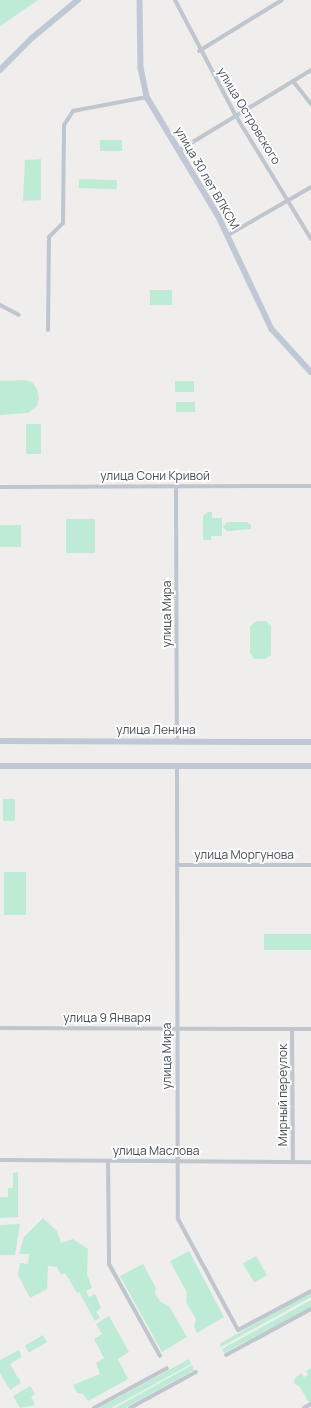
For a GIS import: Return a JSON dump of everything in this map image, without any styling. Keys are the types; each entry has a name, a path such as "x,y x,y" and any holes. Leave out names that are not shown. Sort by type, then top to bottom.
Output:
{"street":[{"path":"0,70 32,38 78,0"},
{"name":"улица 30 лет ВЛКСМ","path":"140,0 141,68 147,97 178,151 206,194 228,235 272,329 311,372"},
{"name":"улица Островского","path":"175,0 199,51 287,202 311,239"},
{"path":"199,51 282,0"},
{"path":"178,151 311,70"},
{"path":"293,81 311,104"},
{"path":"48,330 49,237 63,223 64,125 73,111 147,97"},
{"path":"228,235 311,187"},
{"path":"0,305 19,315"},
{"name":"улица Мира","path":"176,486 177,741"},
{"name":"улица Сони Кривой","path":"0,487 311,486"},
{"name":"улица Ленина","path":"0,741 311,742"},
{"path":"0,766 311,766"},
{"name":"улица Мира","path":"177,766 178,1219 238,1330 311,1291"},
{"name":"улица Моргунова","path":"177,865 311,865"},
{"name":"улица 9 Января","path":"0,1028 311,1029"},
{"name":"Мирный переулок","path":"292,1029 293,1162"},
{"name":"улица Маслова","path":"0,1160 311,1162"},
{"path":"108,1161 109,1264 160,1356"},
{"path":"226,1355 311,1309"},
{"path":"94,1408 167,1368"},
{"path":"130,1408 196,1372"},
{"path":"304,1408 311,1404"}],"green space":[{"path":"0,0 38,0 0,26"},
{"path":"100,140 122,140 122,151 100,151"},
{"path":"41,159 41,200 23,201 25,160"},
{"path":"79,179 117,180 117,189 79,188"},
{"path":"150,290 172,290 172,305 150,305"},
{"path":"24,380 32,382 37,389 39,398 37,406 28,413 0,415 0,381"},
{"path":"175,381 194,381 194,392 175,392"},
{"path":"176,402 195,402 195,412 176,412"},
{"path":"26,424 41,424 41,454 26,454"},
{"path":"208,512 212,512 212,518 222,518 222,536 211,536 211,540 203,540 203,516"},
{"path":"66,519 95,519 95,553 66,553"},
{"path":"227,522 247,522 251,525 251,529 227,531 223,527"},
{"path":"0,525 21,525 21,547 0,547"},
{"path":"257,621 266,621 271,626 271,655 265,659 254,659 250,653 250,626"},
{"path":"3,799 15,799 15,821 3,821"},
{"path":"4,872 26,872 26,915 4,915"},
{"path":"264,934 311,934 311,950 264,950"},
{"path":"18,1172 18,1217 0,1218 0,1197 8,1197 8,1188 13,1188 13,1173"},
{"path":"43,1218 57,1231 61,1243 73,1239 88,1249 87,1274 92,1288 86,1291 89,1297 95,1294 101,1308 96,1312 100,1317 95,1321 79,1292 77,1293 65,1273 61,1275 57,1267 48,1266 47,1289 30,1298 18,1275 20,1263 28,1264 29,1254 19,1254 24,1237"},
{"path":"20,1224 15,1255 0,1255 0,1225"},
{"path":"189,1251 224,1317 197,1333 194,1326 196,1319 186,1302 187,1293 170,1261"},
{"path":"256,1256 267,1275 254,1283 243,1264"},
{"path":"143,1264 156,1288 155,1294 161,1302 169,1306 187,1337 162,1352 120,1276"},
{"path":"311,1292 311,1297 221,1347 219,1344"},
{"path":"311,1300 311,1307 224,1353 222,1349"},
{"path":"109,1316 129,1352 118,1359 128,1379 88,1401 83,1394 77,1393 73,1385 100,1374 96,1363 104,1358 94,1339 102,1334 96,1324"},
{"path":"43,1335 47,1342 29,1352 25,1346"},
{"path":"19,1350 22,1357 10,1364 21,1383 10,1390 0,1373 0,1360"},
{"path":"189,1359 191,1364 111,1408 99,1408"},
{"path":"192,1365 194,1370 125,1408 115,1408"},
{"path":"311,1368 311,1402 309,1403 300,1387 294,1383 295,1378 301,1373 304,1377 308,1375 306,1371"},
{"path":"30,1386 35,1394 31,1397 35,1405 20,1408 13,1396"}]}
